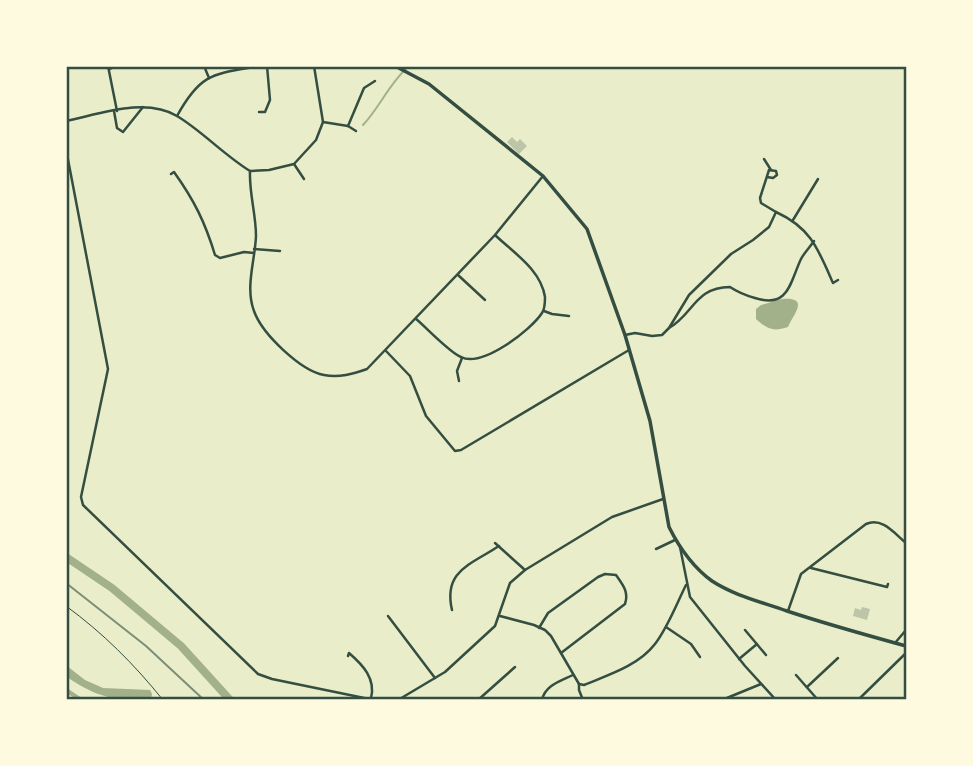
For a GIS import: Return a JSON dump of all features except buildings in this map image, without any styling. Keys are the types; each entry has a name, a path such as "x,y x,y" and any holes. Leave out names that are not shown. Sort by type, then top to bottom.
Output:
{"main road":[{"path":"395,66 429,84 543,176 587,229 625,335 656,447 669,527 680,547 714,582 736,594 806,618 906,646"}],"street":[{"path":"117,66 109,68 117,128 123,132 143,107"},
{"path":"204,66 209,78"},
{"path":"177,116 187,97 200,83 233,70 260,66"},
{"path":"259,112 265,111 269,105 267,66"},
{"path":"66,121 143,107 165,111 177,116 234,162 250,171 268,170 294,164 316,140 323,122 314,66"},
{"path":"348,125 365,88 375,81"},
{"path":"323,122 348,125 356,131"},
{"path":"66,149 108,365 81,497 83,505 258,674 372,699 373,689 369,675 349,653 348,656"},
{"path":"764,159 771,170 776,171 777,176 767,177"},
{"path":"294,164 304,179"},
{"path":"771,170 760,198 761,203 793,219 814,241 833,283 838,280"},
{"path":"250,171 249,190 255,216 250,294 254,311 261,325 272,337 309,370 325,375 350,375 367,369 495,235 543,176"},
{"path":"171,174 174,172 192,198 210,235 215,255 220,258 244,252 280,251"},
{"path":"793,219 818,179"},
{"path":"625,335 662,335 689,295 731,254 769,227 776,212"},
{"path":"416,318 462,358 475,359 493,353 529,327 544,311 545,298 534,272 495,235"},
{"path":"669,328 674,326 694,302 712,290 730,287 739,294 762,301 779,298 788,292 800,260 814,241"},
{"path":"458,275 485,300"},
{"path":"544,311 569,316"},
{"path":"386,351 410,376 426,416 455,451 461,450 629,350"},
{"path":"459,381 457,371 462,358"},
{"path":"398,699 446,672 495,626 510,583 525,570 612,517 663,499"},
{"path":"788,611 801,574 866,524 874,520 881,522 906,543"},
{"path":"656,549 675,540"},
{"path":"452,610 449,595 451,582 458,573 497,544 525,570"},
{"path":"680,547 686,585 697,608 776,699"},
{"path":"811,568 887,587 888,584"},
{"path":"539,628 548,613 598,577 605,574 616,575 626,590 625,604 561,653"},
{"path":"579,684 584,685 638,660 654,646 686,585"},
{"path":"388,616 435,678"},
{"path":"499,616 539,628 551,636 579,684 583,699"},
{"path":"666,627 691,644 700,657"},
{"path":"745,630 766,655"},
{"path":"895,643 906,630"},
{"path":"739,659 757,644"},
{"path":"858,699 906,653"},
{"path":"807,687 838,658"},
{"path":"480,699 515,667"},
{"path":"542,699 543,692 549,687 573,675"},
{"path":"796,675 818,699"},
{"path":"722,699 761,684"}],"path":[{"path":"66,606 115,646 163,699"}],"shaded area":[{"path":"791,299 798,303 788,327 770,329 756,319 756,309 761,305"},
{"path":"67,666 85,680 103,688 150,690 151,699 127,700 97,694 67,677"}],"waterway":[{"path":"363,125 396,79 409,66"},
{"path":"66,557 112,588 181,646 230,700"},
{"path":"66,690 81,700"}],"railway":[{"path":"66,583 146,646 204,700"}]}
